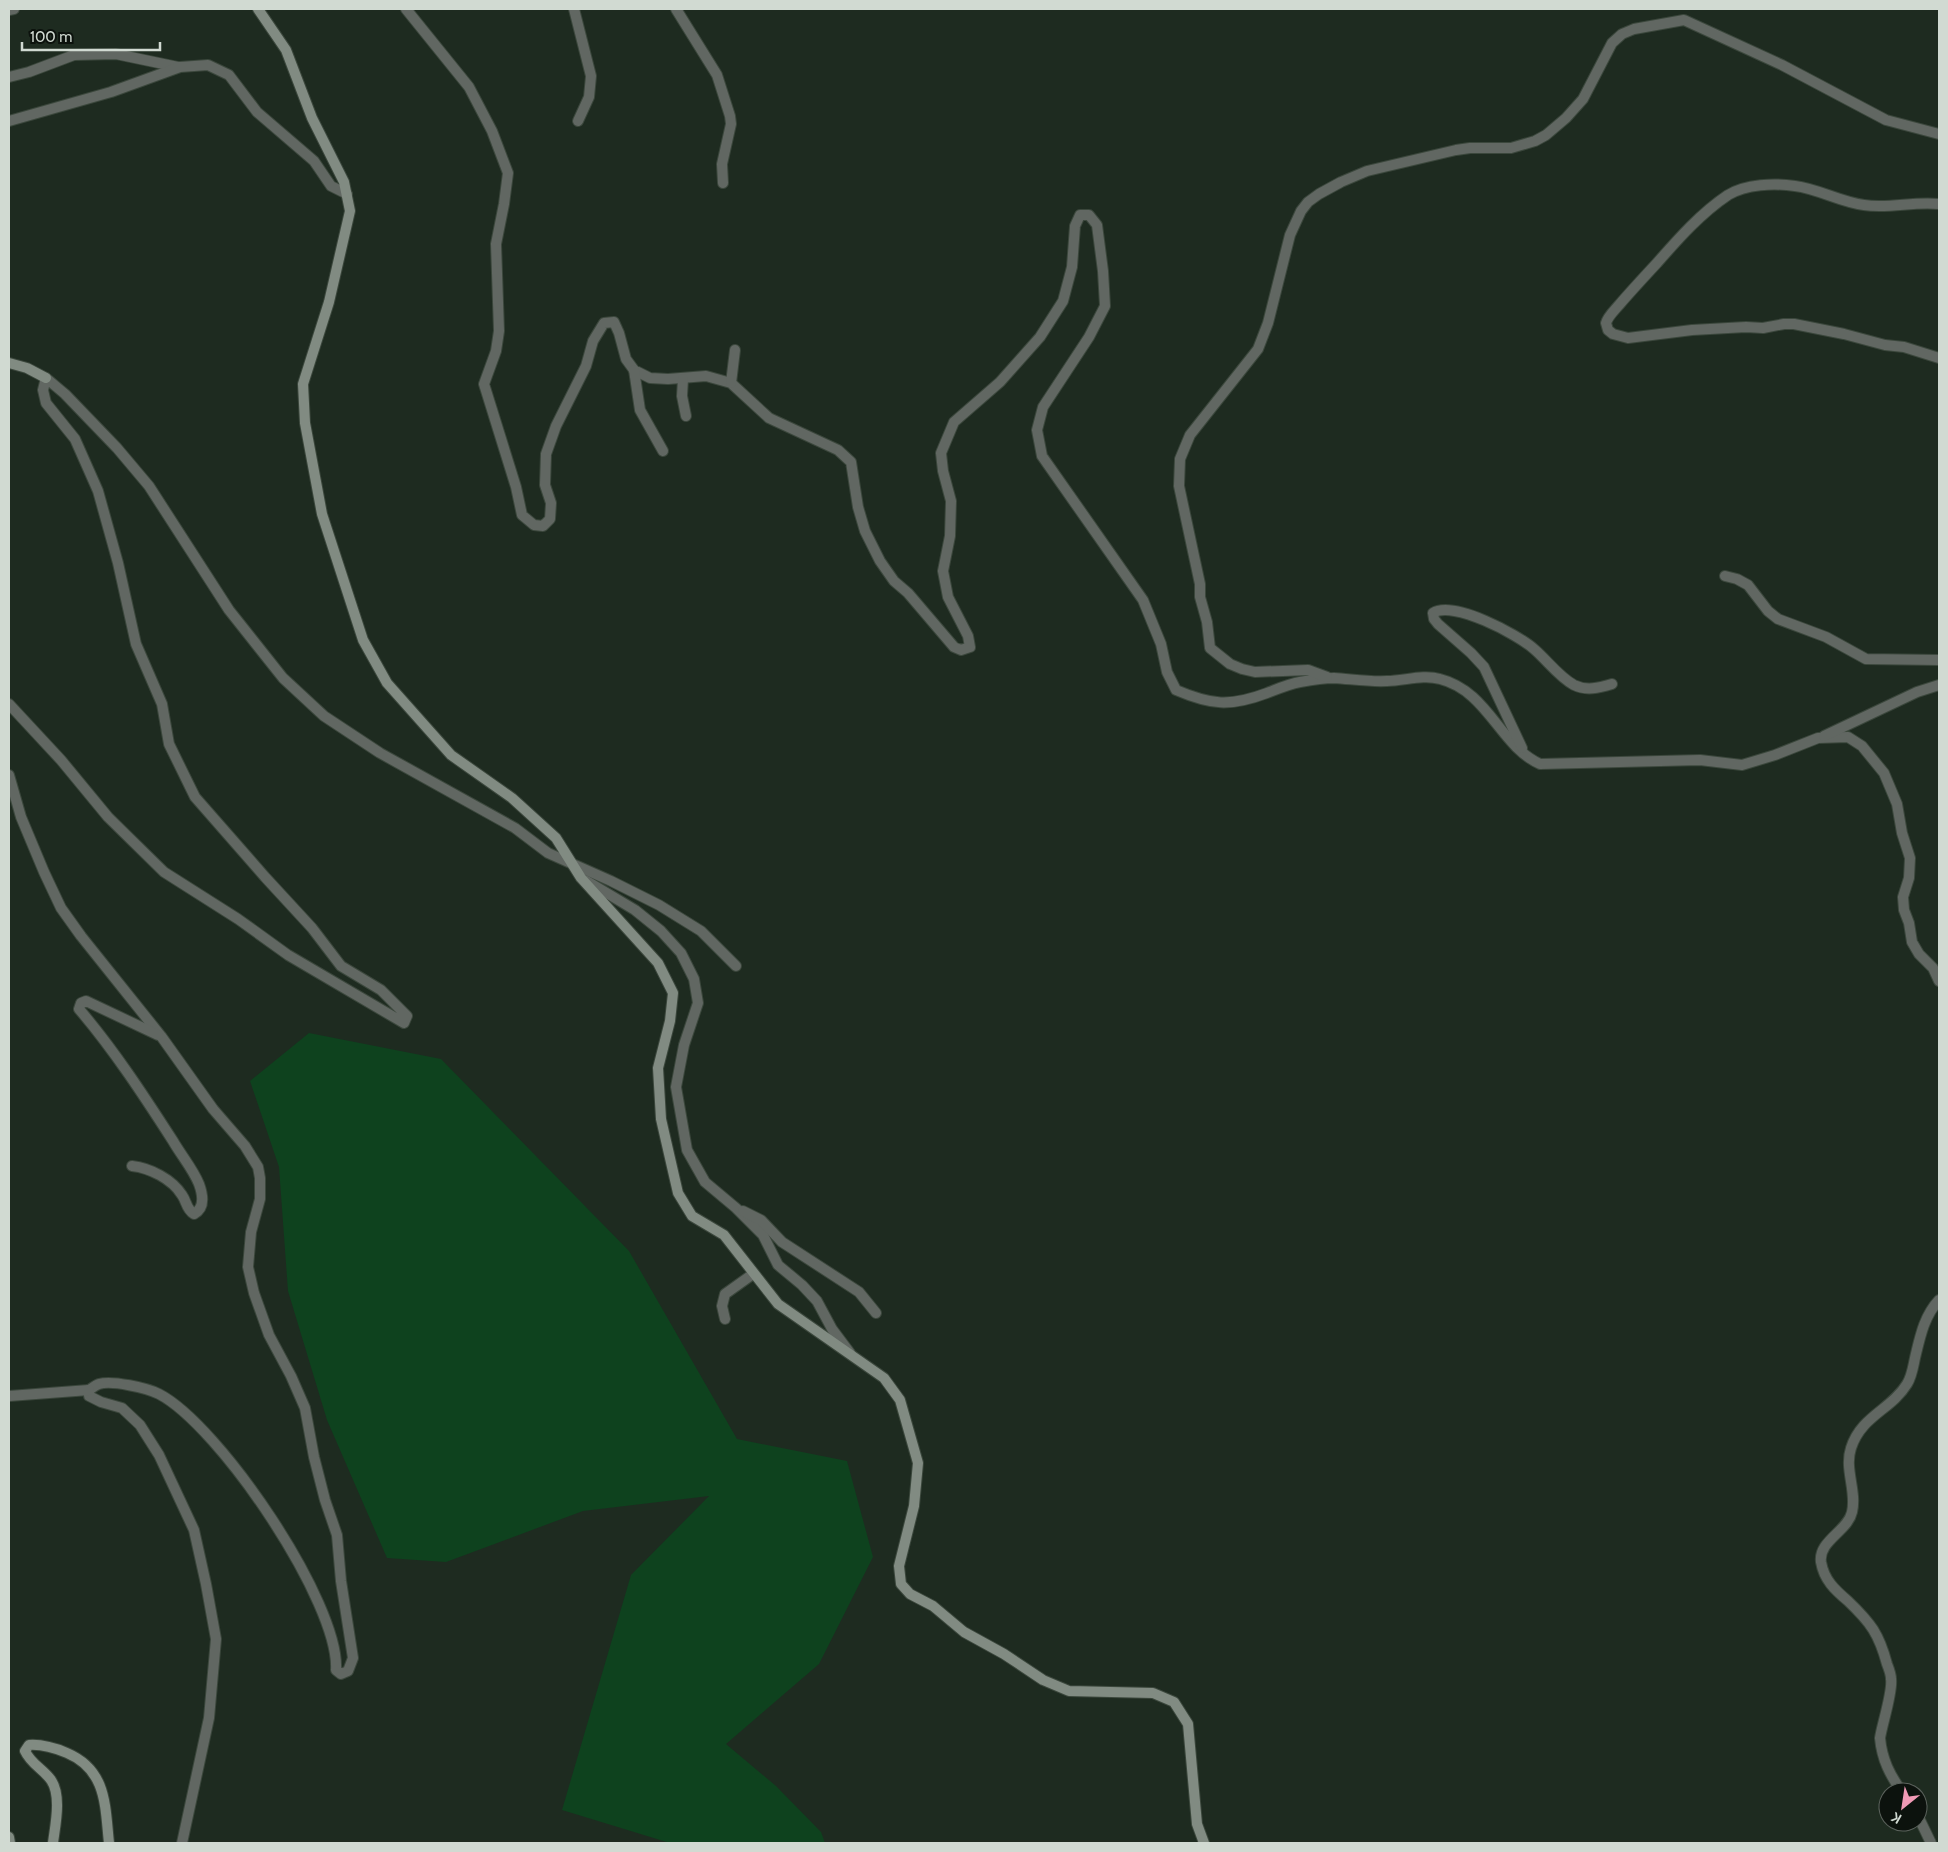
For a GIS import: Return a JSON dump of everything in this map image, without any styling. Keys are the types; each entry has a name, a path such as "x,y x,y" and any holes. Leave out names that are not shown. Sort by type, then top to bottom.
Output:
{"street":[{"path":"9,10 14,9"},
{"path":"258,9 286,50 312,118 344,182 350,211 329,302 303,384 305,423 322,514 363,640 387,683 451,755 512,798 556,838 581,878 658,963 673,993 670,1022 658,1068 662,1119 678,1193 692,1216 724,1235 778,1304 884,1378 900,1400 918,1463 914,1506 899,1566 901,1584 910,1594 933,1606 964,1632 1004,1654 1043,1680 1070,1691 1153,1693 1174,1702 1188,1724 1197,1824 1204,1843"},
{"path":"406,9 469,87 492,131 508,173 496,244 499,330 496,351 484,384 516,487 522,515 534,525 543,526 550,519 552,503 545,485 546,454 556,426 586,366 593,341 604,324 614,322 626,359 634,370 650,378 683,379 706,376 731,383 769,418 838,450 851,462 858,507 865,531 880,561 894,581 908,593 954,647 961,650 970,646 968,636 948,597 943,571 950,536 951,501 943,471 942,453 954,422 1000,382 1040,337 1063,301 1072,268 1075,226 1080,214 1089,215 1097,225 1104,271 1104,306 1089,337 1043,407 1037,430 1042,456 1143,600 1161,644 1167,672 1176,690 1209,702 1244,702 1297,682 1331,678 1387,682 1438,678 1456,684 1492,716 1514,745 1527,758 1540,764 1700,760 1742,764 1775,755 1818,738 1918,692 1939,685"},
{"path":"574,9 591,76 589,96 578,121"},
{"path":"676,9 717,75 730,116 731,124 722,164 723,183"},
{"path":"1331,678 1308,670 1255,672 1242,669 1230,664 1210,648 1207,622 1200,597 1200,584 1179,486 1180,459 1190,436 1258,348 1268,323 1290,235 1301,211 1308,202 1329,187 1367,171 1456,150 1511,148 1535,141 1546,135 1575,109 1583,98 1612,43 1622,34 1634,29 1684,20 1782,65 1881,118 1939,134"},
{"path":"9,77 29,72 74,55 116,54 180,67 208,65 229,75 257,112 314,160 331,186 347,194"},
{"path":"9,121 111,92 180,67"},
{"path":"1939,204 1928,203 1877,207 1844,201 1794,186 1756,185 1744,189 1729,195 1688,229 1625,297 1606,324 1608,330 1613,334 1628,338 1692,330 1763,328 1794,324 1885,345 1904,347 1939,358"},
{"path":"731,383 736,350"},
{"path":"9,363 27,368 46,378 72,400 117,448 149,486 234,617 283,678 324,716 380,753 515,828 548,853 659,905 702,931 736,966"},
{"path":"634,370 640,410 662,451"},
{"path":"9,704 61,760 108,817 164,872 238,919 288,955 404,1023 407,1016 400,1007 381,990 341,966 312,928 195,797 169,744 162,704 136,644 118,563 98,491 75,439 46,403 43,390 46,378"},
{"path":"683,379 682,396 686,416"},
{"path":"1725,576 1737,579 1748,585 1768,611 1778,618 1826,637 1866,659 1939,660"},
{"path":"1527,758 1488,673 1476,657 1438,624 1434,619 1433,612 1439,609 1465,612 1506,630 1534,649 1573,684 1586,688 1612,684"},
{"path":"1818,738 1848,737 1862,746 1884,773 1897,804 1902,833 1909,851 1910,871 1902,897 1910,936 1915,948 1933,968 1939,981"},
{"path":"9,775 21,817 44,872 62,908 81,936 161,1036 213,1109 245,1146 258,1167 260,1199 251,1232 248,1266 254,1293 269,1334 291,1376 304,1408 325,1500 337,1535 341,1581 353,1658 348,1671 341,1674 336,1670 332,1640 318,1603 293,1553 268,1513 220,1448 190,1418 159,1394 136,1387 113,1384 100,1384 89,1390 9,1396"},
{"path":"581,878 636,910 661,931 680,952 694,979 698,1003 684,1045 676,1087 687,1150 705,1182 736,1208 763,1235 778,1265 802,1285 817,1301 832,1329 851,1354"},
{"path":"132,1166 145,1168 162,1176 181,1193 189,1211 194,1214 200,1211 202,1199 197,1179 103,1037 79,1009 81,1003 86,1000 161,1036"},
{"path":"736,1208 761,1220 782,1242 859,1292 876,1313"},
{"path":"725,1319 722,1306 725,1294 753,1274"},
{"path":"1896,1782 1885,1765 1880,1744 1892,1679 1881,1642 1866,1620 1828,1582 1821,1561 1821,1554 1824,1548 1846,1524 1852,1513 1848,1460 1856,1435 1872,1416 1893,1400 1906,1385 1912,1372 1925,1321 1931,1308 1939,1300"},
{"path":"89,1390 89,1396 101,1402 122,1408 140,1426 159,1455 194,1530 206,1584 216,1639 209,1718 182,1843"},
{"path":"53,1843 57,1804 52,1782 41,1769 29,1761 24,1752 29,1746 38,1744 59,1749 78,1758 96,1775 104,1799 109,1843"},
{"path":"9,1837 10,1843"}],"green space":[{"path":"309,1033 441,1059 629,1251 737,1439 847,1461 873,1557 819,1664 726,1744 776,1786 821,1832 825,1843 670,1843 562,1810 631,1575 709,1496 583,1511 446,1562 387,1558 327,1420 288,1291 279,1167 250,1081"}]}
